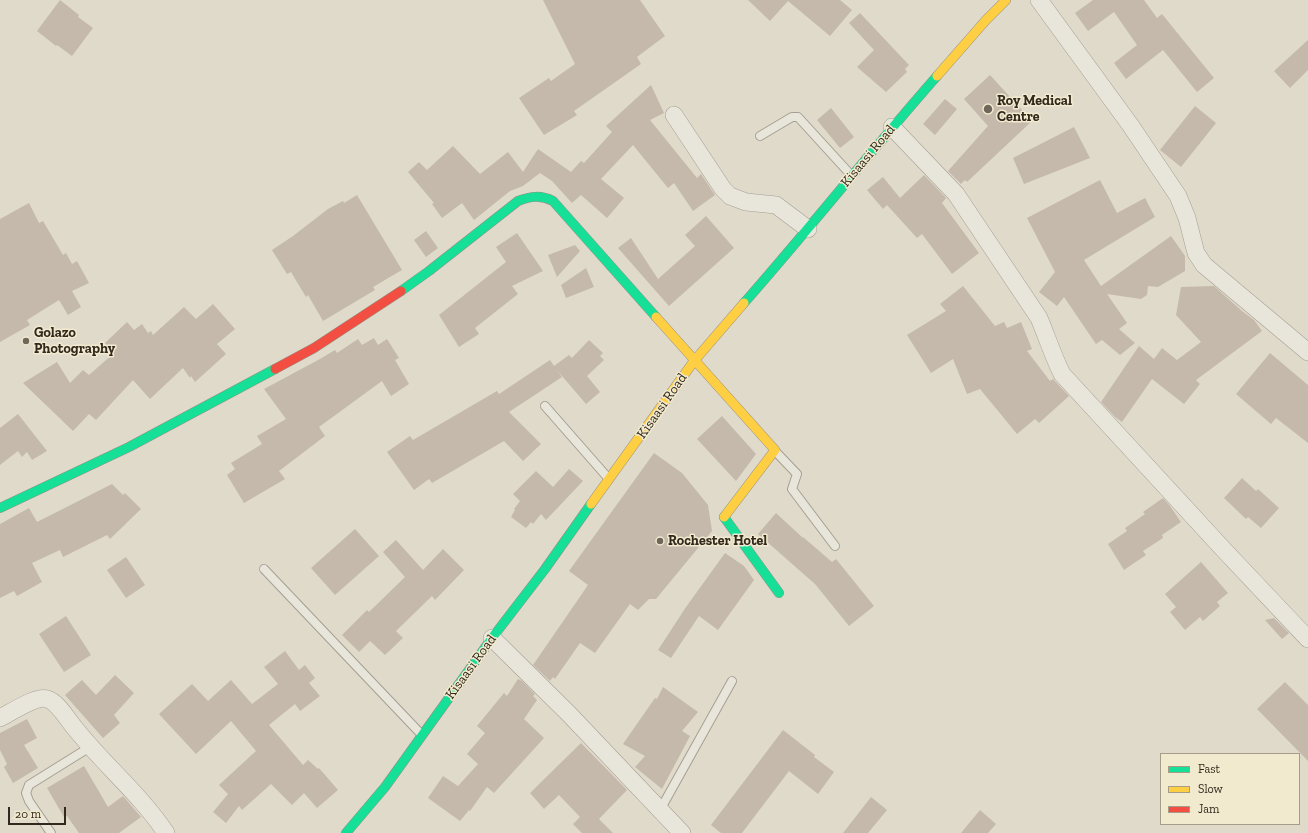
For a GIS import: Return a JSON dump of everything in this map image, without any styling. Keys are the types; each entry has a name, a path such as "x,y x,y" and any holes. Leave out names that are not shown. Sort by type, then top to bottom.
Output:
{"street":[{"name":"Kisaasi Road","path":"346,833 384,787 492,638 545,569 694,361 808,230 892,127 986,20 1006,0"},
{"path":"1039,0 1131,126 1178,196 1187,218 1196,253 1204,265 1308,352"},
{"path":"674,115 723,190 730,196 746,202 776,205 808,230"},
{"path":"892,127 956,194 1039,318 1047,336 1053,357 1062,374 1229,556 1308,639"},
{"path":"1,506 129,448 314,348 364,316 429,271 518,201 527,197 544,196 553,201 694,361 775,450 722,518 779,593"},
{"path":"492,638 569,714 682,833"},
{"path":"0,718 34,701 42,698 48,699 56,705 90,747 138,796 166,833"}],"lane":[{"path":"760,136 792,117 798,117 852,176"},
{"path":"545,406 610,480"},
{"path":"775,450 797,474 792,489 834,546"},
{"path":"264,570 422,735"},
{"path":"660,810 732,681"},
{"path":"51,833 29,801 26,793 30,785 90,747"}],"building":[{"path":"60,0 79,15 78,17 93,28 72,56 37,31"},
{"path":"543,0 640,0 665,36 637,57 641,64 574,111 577,115 544,135 519,98 549,78 551,81 575,64"},
{"path":"748,0 840,0 852,10 830,36 788,1 770,21"},
{"path":"1093,0 1144,0 1157,18 1162,14 1214,78 1197,92 1163,50 1126,79 1114,63 1137,45 1114,12 1088,31 1075,13"},
{"path":"860,13 909,65 905,69 907,72 886,92 857,67 874,50 849,23"},
{"path":"1308,40 1308,70 1290,88 1274,71"},
{"path":"990,75 1032,121 967,182 965,180 961,184 948,171 988,126 964,99"},
{"path":"651,85 664,113 650,120 697,178 701,174 715,195 693,211 674,183 668,188 633,145 601,179 624,198 607,218 581,195 572,203 552,181 540,173 523,186 510,191 474,220 462,203 442,218 432,204 434,203 408,172 419,162 427,170 453,146 480,174 508,152 523,172 538,149 571,172 581,161 584,163 612,132 606,126"},
{"path":"945,99 957,109 935,135 923,124"},
{"path":"1195,106 1216,123 1181,167 1160,150"},
{"path":"831,108 854,137 840,148 817,120"},
{"path":"1074,127 1090,158 1024,184 1013,158"},
{"path":"924,175 946,198 942,203 979,253 952,274 922,234 917,238 887,205 883,209 867,190 883,177 900,198"},
{"path":"1100,180 1117,213 1145,198 1155,217 1084,260 1101,286 1171,236 1185,256 1185,271 1158,287 1148,286 1147,295 1141,299 1107,294 1127,323 1119,329 1135,343 1120,355 1102,340 1096,344 1064,297 1057,306 1039,292 1055,272 1027,218"},
{"path":"357,195 402,270 373,287 375,290 323,321 308,295 306,297 291,272 287,274 272,250 328,209 343,201 344,203"},
{"path":"29,203 39,223 43,221 63,255 66,253 72,264 77,261 89,283 72,291 81,307 68,315 59,300 27,320 30,325 0,342 0,219"},
{"path":"706,216 734,248 669,306 618,248 631,238 658,279 695,246 685,235"},
{"path":"426,231 438,248 426,257 414,240"},
{"path":"517,233 543,271 512,286 518,294 475,328 479,334 459,347 439,315 506,262 496,247"},
{"path":"575,245 580,251 557,277 548,255"},
{"path":"586,268 594,287 566,298 561,285"},
{"path":"963,286 995,326 1004,322 1007,328 1021,322 1032,349 1027,351 1050,381 1053,379 1069,396 1039,423 1035,419 1017,434 980,389 967,394 953,359 931,373 907,335 946,311 940,304"},
{"path":"1214,286 1254,320 1262,331 1196,380 1200,384 1184,404 1152,379 1122,422 1115,417 1101,402 1139,346 1154,359 1162,348 1177,360 1201,342 1176,315 1181,287"},
{"path":"213,304 235,329 217,344 226,354 195,382 183,368 150,399 133,380 96,420 89,414 73,431 23,383 57,362 70,383 83,370 89,375 114,353 105,343 127,322 134,330 142,324 148,333 151,331 153,335 184,307 196,319"},
{"path":"374,338 378,345 387,339 399,358 395,360 409,384 391,396 382,381 319,427 325,436 279,471 285,479 244,503 227,475 235,469 231,463 262,444 257,436 286,419 264,389 335,350 337,353 358,339 362,345"},
{"path":"589,340 603,353 600,356 604,360 587,376 600,392 586,404 556,369 562,377 509,412 541,444 523,461 504,441 432,483 429,479 414,490 387,452 410,436 413,440 497,391 499,394 550,360 554,366 569,355 572,358"},
{"path":"1270,353 1308,385 1308,443 1276,418 1271,424 1236,394"},
{"path":"18,414 47,451 32,460 27,452 22,457 18,451 0,465 0,428"},
{"path":"722,416 756,454 736,481 697,439"},
{"path":"654,453 682,473 708,505 712,531 656,599 649,599 638,610 630,604 595,653 580,643 555,679 553,677 550,681 533,665 588,585 569,571"},
{"path":"569,469 583,481 546,520 541,514 533,524 531,522 526,528 511,517 515,510 514,509 520,501 513,494 536,471 553,487"},
{"path":"1242,478 1256,491 1258,489 1279,508 1261,528 1248,517 1246,519 1224,498"},
{"path":"112,484 123,495 125,493 141,509 110,539 107,535 63,557 60,550 32,563 42,582 17,596 14,591 0,598 0,524 29,508 37,522"},
{"path":"1163,498 1181,522 1162,535 1163,538 1143,551 1146,555 1124,570 1108,544 1127,531 1125,528 1145,514 1143,512"},
{"path":"776,513 832,562 836,559 874,606 849,626 815,584 758,534"},
{"path":"355,529 379,556 335,595 311,568"},
{"path":"396,540 423,570 443,549 464,570 435,600 432,596 396,631 403,638 385,655 370,641 359,652 342,635 367,610 369,612 405,577 383,552"},
{"path":"725,553 744,566 754,580 718,630 699,616 671,658 658,650 686,607"},
{"path":"126,557 145,585 126,598 107,570"},
{"path":"1201,562 1228,593 1217,602 1220,606 1203,621 1200,617 1185,630 1170,612 1176,607 1165,594"},
{"path":"66,616 91,655 64,672 39,634"},
{"path":"1274,618 1289,633 1282,639 1265,620"},
{"path":"285,651 299,670 305,665 315,678 309,683 320,696 300,711 295,704 269,725 303,765 308,760 318,769 319,768 338,790 317,808 304,793 292,805 271,784 242,810 239,806 226,823 213,812 228,794 219,785 256,751 231,721 196,754 159,714 192,684 208,701 231,680 252,704 278,684 264,667"},
{"path":"115,675 134,693 114,715 120,723 103,738 65,695 82,680 96,695"},
{"path":"518,679 535,694 533,696 537,700 524,719 544,738 494,793 487,787 470,811 469,810 460,821 428,798 443,776 458,786 478,764 467,754 485,733 477,726 504,693 507,696"},
{"path":"1285,682 1308,705 1308,761 1257,709"},
{"path":"663,687 698,712 682,731 690,736 662,789 635,767 645,756 623,744 655,698 657,699"},
{"path":"27,719 37,738 24,745 38,768 13,783 4,767 7,764 0,750 0,733"},
{"path":"783,730 834,772 818,794 789,771 742,833 721,833 711,825"},
{"path":"581,743 627,790 599,819 613,833 582,833 573,824 580,817 559,795 544,809 530,793"},
{"path":"84,766 108,807 123,796 141,817 119,833 79,833 67,816 64,817 47,788"},
{"path":"871,797 887,810 868,833 843,833"},
{"path":"980,810 996,824 988,833 961,833"}],"traffic: fast":[{"path":"744,303 937,76"},
{"path":"401,291 429,271 518,201 532,197 540,197 553,201 656,317"},
{"path":"0,508 129,447 275,369"},
{"path":"346,833 385,787 591,504"},
{"path":"724,517 779,593"}],"traffic: slow":[{"path":"937,76 986,20 1006,0"},
{"path":"591,504 694,361 744,303"},
{"path":"656,317 775,450 724,517"}],"traffic: jam":[{"path":"275,369 314,348 401,291"}],"place":[{"name":"Roy Medical Centre","path":"988,109"},
{"name":"Golazo Photography","path":"26,341"},
{"name":"Rochester Hotel","path":"660,541"}]}
